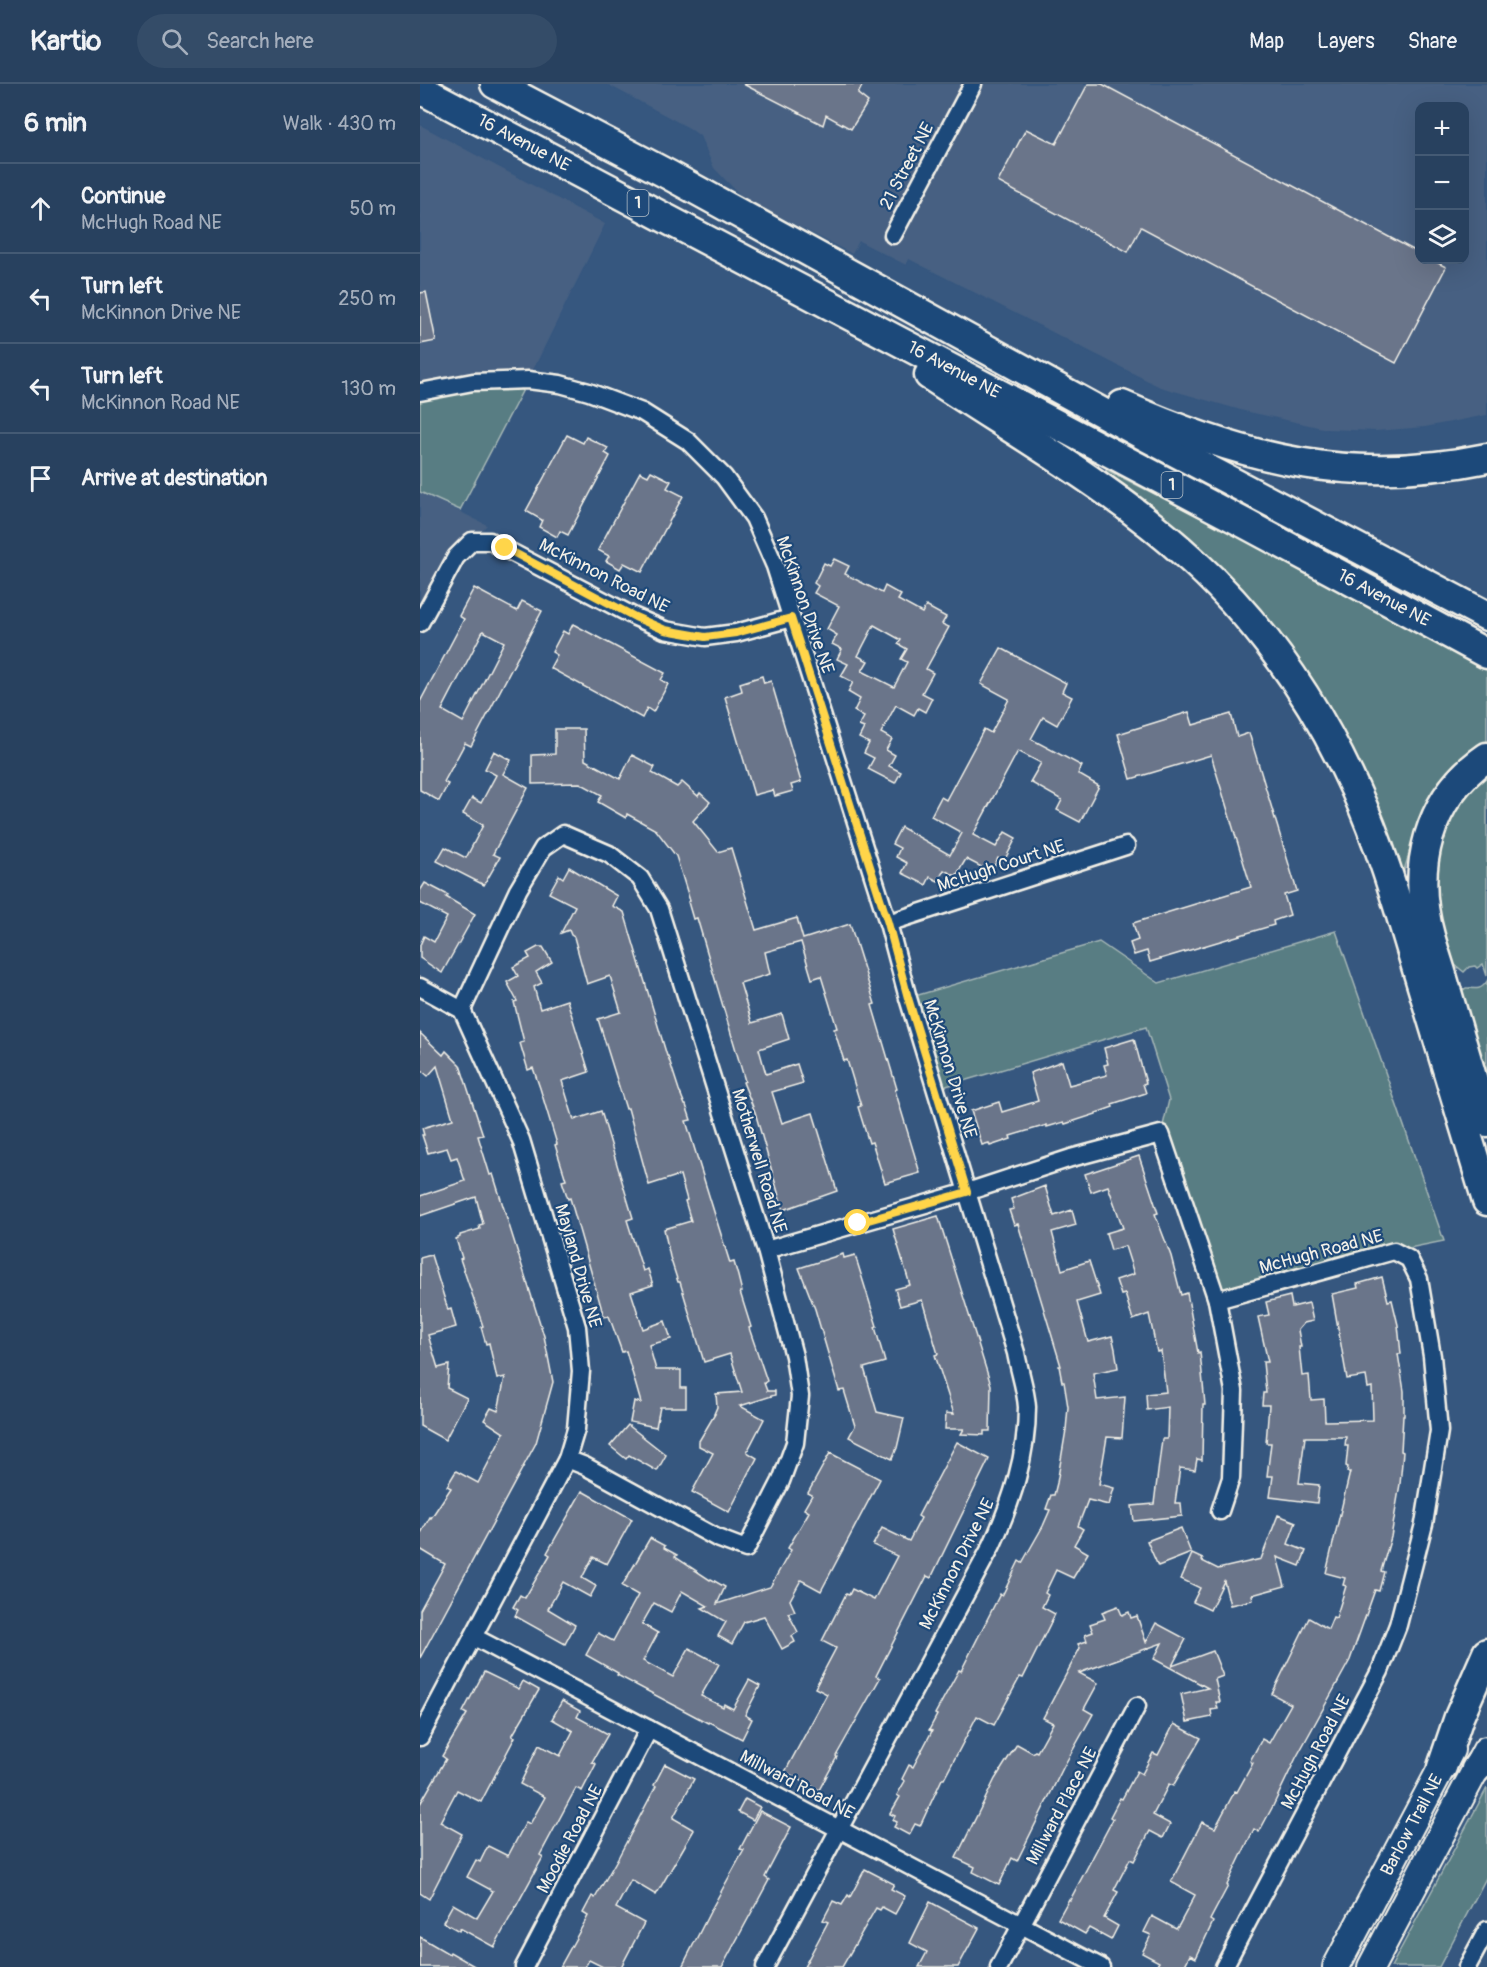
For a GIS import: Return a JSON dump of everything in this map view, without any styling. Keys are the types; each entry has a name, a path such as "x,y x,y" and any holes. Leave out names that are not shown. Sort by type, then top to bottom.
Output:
{"highway":[{"name":"16 Avenue NE","path":"495,84 669,175 1156,441 1487,616"},
{"name":"16 Avenue NE","path":"420,89 1244,522 1487,654"},
{"path":"856,318 905,358 1064,460 1136,512 1195,562 1272,646 1329,735 1368,820 1398,907 1487,1201"},
{"path":"990,351 1060,375 1143,414 1200,437 1284,461 1345,469 1380,470 1452,465 1487,458"},
{"path":"1487,757 1457,783 1437,813 1428,834 1422,872 1422,893 1430,936 1487,1122"},
{"path":"1442,1767 1459,1717 1487,1653"}],"main road":[{"name":"Barlow Trail NE","path":"1336,1967 1487,1683"},
{"name":"Barlow Trail NE","path":"1371,1967 1483,1757"}],"street":[{"name":"21 Street NE","path":"893,235 973,84"},
{"name":"McKinnon Drive NE","path":"420,392 472,382 501,380 550,382 614,401 642,412 666,425 688,441 724,477 754,518 775,566 888,923 908,998 1018,1364 1027,1405 1023,1455 1008,1511 765,1967"},
{"name":"McKinnon Road NE","path":"420,622 456,556 472,542 490,541 635,617 665,630 705,637 755,629 791,618"},
{"name":"Motherwell Road NE","path":"462,1010 506,913 543,848 562,834 609,854 640,878 659,909 766,1250 794,1356 800,1396 795,1443 781,1481 746,1549 717,1538 585,1466 567,1459"},
{"name":"McHugh Court NE","path":"888,923 1126,846"},
{"path":"420,987 462,1010"},
{"name":"Mayland Drive NE","path":"420,1737 567,1459 576,1429 581,1371 577,1327 521,1140 462,1010"},
{"path":"766,1250 967,1192 1071,1158 1161,1134 1216,1300 1234,1391 1230,1478 1220,1511"},
{"name":"McHugh Road NE","path":"1216,1300 1394,1251 1409,1258 1419,1279 1432,1356 1439,1431 1424,1524 1398,1625 1380,1671 1224,1967"},
{"name":"Millward Road NE","path":"474,1637 1101,1967"},
{"name":"Millward Place NE","path":"1021,1925 1137,1706"},
{"name":"Moodie Road NE","path":"524,1967 649,1729"},
{"path":"999,1967 1021,1925"},
{"path":"1467,1967 1487,1930"}],"shaded area":[{"path":"607,84 1487,84 1487,415 1425,427 1376,431 1327,429 1244,411 1160,387 909,259 906,265 859,241 852,254 742,197 714,168 700,136"},
{"path":"420,125 605,224 528,380 420,392"},
{"path":"420,492 487,525 472,541 420,622"}],"green space":[{"path":"528,380 460,510 420,492 420,392"},
{"path":"1107,470 1487,666 1487,744 1440,784 1429,800 1419,822 1404,870 1405,893 1348,752 1104,475"},
{"path":"1487,768 1487,976 1483,964 1477,968 1469,967 1464,972 1454,964 1442,933 1435,879 1442,822"},
{"path":"1336,931 1444,1241 1394,1251 1217,1300 1161,1134 1169,1100 1146,1027 936,1089 908,998 1099,942 1159,983"},
{"path":"1487,981 1487,1095 1462,991 1466,988 1481,987"},
{"path":"1487,1788 1487,1876 1439,1967 1391,1967"}],"building":[{"path":"743,84 863,84 858,94 868,102 851,129 826,115 823,125"},
{"path":"1088,84 1102,84 1415,251 1415,264 1440,264 1446,267 1396,363 1141,227 1128,252 998,182 1026,129 1056,144"},
{"path":"426,292 436,341 420,344 420,293"},
{"path":"567,435 583,443 586,437 608,448 605,453 610,456 568,535 560,531 557,537 539,527 542,520 526,511"},
{"path":"651,471 671,481 667,488 683,496 642,572 624,563 620,569 606,561 609,556 598,550 640,472 648,476"},
{"path":"834,559 849,566 845,574 882,593 885,586 901,595 898,600 922,613 926,606 946,617 942,624 949,627 926,669 933,673 922,693 932,698 925,712 918,708 914,715 896,705 881,733 892,739 886,750 895,755 889,766 901,772 895,783 868,769 874,758 864,753 869,743 859,738 864,728 859,726 864,717 854,711 860,699 848,692 853,682 841,676 848,664 837,659 842,649 832,644 837,635 827,629 839,606 814,593 818,586 814,583 824,563 830,566","holes":["874,625 901,640 898,644 907,649 901,659 907,662 894,687 862,671 868,661 858,656"]},
{"path":"474,588 517,611 522,601 542,611 471,746 465,743 444,782 448,784 439,801 420,790 420,702 464,619 459,616","holes":["483,631 504,642 463,722 442,710"]},
{"path":"573,624 665,673 661,680 668,684 653,712 647,708 642,718 550,668 557,655 552,652 563,631 568,634"},
{"path":"1001,648 1066,683 1062,692 1072,697 1057,725 1043,717 1031,739 1082,766 1078,774 1099,786 1080,822 1057,810 1062,800 1030,782 1041,763 1018,751 973,835 996,847 1005,832 1016,838 1004,861 998,858 991,872 966,859 956,876 944,870 938,881 930,877 926,885 902,873 907,863 896,857 900,848 892,844 901,827 950,855 962,833 931,816 941,797 946,800 984,729 991,733 1009,699 981,684"},
{"path":"762,676 764,683 771,681 801,782 791,785 793,791 775,796 773,790 754,795 725,697 742,691 740,683"},
{"path":"1189,712 1193,725 1231,714 1237,737 1249,733 1297,891 1284,895 1290,915 1273,921 1274,925 1150,962 1147,951 1134,955 1130,943 1138,940 1133,923 1251,887 1211,755 1131,779 1118,734"},
{"path":"555,729 584,729 585,760 620,779 632,755 655,767 652,773 677,787 682,782 698,796 700,793 710,802 693,821 718,852 731,848 756,930 797,918 803,939 850,924 875,1004 872,1005 920,1173 885,1183 872,1142 869,1143 858,1107 861,1106 847,1060 844,1061 834,1029 837,1028 821,976 812,979 801,942 765,952 770,974 740,983 752,1023 782,1014 789,1039 759,1049 766,1074 797,1064 803,1083 772,1092 782,1123 813,1113 837,1191 783,1210 755,1112 743,1082 745,1081 697,918 693,919 676,856 656,830 627,814 626,818 598,802 602,795 580,783 532,784 532,755 555,754"},
{"path":"494,751 511,760 503,774 528,788 493,854 500,857 484,885 437,861 445,847 466,858 483,825 463,814 472,798 481,803 496,775 485,769"},
{"path":"569,867 617,896 612,906 624,912 667,1056 691,1120 686,1121 730,1263 734,1262 751,1327 749,1328 767,1381 764,1383 767,1391 775,1391 775,1395 740,1406 764,1419 747,1452 757,1458 729,1512 692,1492 713,1453 699,1446 699,1441 715,1414 716,1394 742,1392 730,1354 704,1362 680,1282 678,1282 670,1257 664,1229 691,1221 685,1201 687,1200 680,1175 649,1185 628,1108 626,1109 598,1019 621,1012 610,976 587,984 574,937 569,930 561,933 575,906 549,893 559,875 563,878"},
{"path":"425,883 448,895 446,897 475,914 442,973 420,958 420,945 424,936 434,942 447,917 420,903 420,891"},
{"path":"543,947 552,962 536,972 542,983 534,987 540,1009 567,1000 589,1072 562,1081 574,1120 601,1111 633,1218 627,1220 643,1271 648,1269 653,1285 631,1292 643,1329 665,1321 671,1339 649,1345 656,1370 681,1370 681,1388 686,1388 686,1407 660,1407 656,1427 630,1422 634,1401 641,1403 626,1351 622,1352 609,1316 604,1317 570,1198 568,1199 562,1181 566,1180 540,1088 533,1068 528,1070 520,1043 524,1042 514,1002 517,1001 507,982 518,976 513,967 530,958 527,953"},
{"path":"420,1033 443,1055 446,1051 460,1065 483,1135 478,1136 490,1175 493,1174 544,1336 553,1382 536,1443 420,1658 420,1610 445,1564 420,1549 420,1535 451,1488 447,1486 456,1471 478,1483 504,1433 484,1420 491,1408 498,1411 505,1377 497,1379 489,1343 486,1344 481,1327 483,1326 460,1259 462,1258 456,1239 460,1235 480,1229 479,1225 483,1224 476,1197 420,1216 420,1196 465,1181 457,1157 451,1159 447,1148 428,1153 422,1135 424,1135 422,1128 453,1119 437,1066 428,1076 420,1069"},
{"path":"1134,1039 1146,1083 1143,1084 1146,1093 1112,1104 1113,1107 1065,1124 1064,1122 1047,1127 1047,1125 1010,1136 1011,1139 990,1146 989,1143 982,1145 971,1111 999,1102 1002,1112 1038,1101 1030,1073 1062,1061 1069,1085 1107,1075 1104,1065 1108,1064 1104,1048"},
{"path":"1139,1156 1181,1295 1187,1293 1198,1353 1200,1352 1205,1405 1203,1405 1202,1460 1197,1459 1195,1470 1180,1468 1175,1503 1181,1503 1182,1516 1134,1521 1132,1506 1154,1504 1162,1439 1167,1439 1168,1407 1147,1410 1146,1394 1166,1392 1161,1351 1157,1352 1149,1314 1133,1320 1125,1294 1121,1295 1116,1280 1134,1274 1125,1246 1111,1250 1106,1233 1123,1228 1108,1186 1091,1192 1085,1174"},
{"path":"1045,1186 1054,1216 1072,1210 1076,1225 1052,1232 1062,1270 1089,1261 1100,1295 1077,1302 1088,1342 1112,1336 1115,1349 1118,1368 1093,1373 1097,1400 1125,1397 1122,1438 1107,1437 1099,1484 1114,1488 1109,1505 1088,1500 1078,1526 1083,1529 1074,1545 1088,1553 1073,1578 1056,1570 1045,1593 1048,1595 1042,1607 1055,1614 1023,1678 1020,1677 994,1725 977,1716 942,1779 920,1826 915,1824 909,1835 894,1827 897,1822 893,1820 895,1816 890,1814 900,1797 897,1795 905,1781 902,1779 909,1765 913,1767 932,1731 929,1730 937,1715 935,1714 959,1670 961,1671 1000,1594 1002,1596 1019,1561 1022,1563 1043,1526 1050,1510 1046,1509 1051,1495 1054,1495 1057,1483 1068,1407 1064,1382 1062,1382 1059,1366 1061,1366 1018,1224 1014,1225 1009,1210 1014,1209 1011,1199"},
{"path":"938,1216 991,1385 990,1431 984,1431 984,1435 961,1434 964,1429 945,1429 946,1413 954,1414 935,1355 938,1354 922,1300 900,1306 895,1289 910,1285 893,1229"},
{"path":"843,1254 844,1258 855,1255 877,1326 875,1327 885,1362 864,1368 877,1412 904,1418 892,1459 849,1437 855,1426 844,1390 839,1391 815,1309 799,1268"},
{"path":"431,1255 448,1310 451,1309 456,1327 428,1335 438,1368 449,1365 447,1388 467,1398 445,1440 420,1426 420,1258"},
{"path":"1382,1277 1388,1301 1392,1300 1398,1325 1401,1354 1398,1354 1404,1391 1404,1416 1400,1484 1391,1537 1381,1571 1384,1572 1379,1591 1375,1590 1350,1660 1296,1758 1259,1832 1254,1829 1210,1920 1213,1922 1196,1958 1190,1955 1184,1967 1156,1967 1159,1962 1142,1953 1151,1935 1144,1932 1152,1916 1176,1929 1179,1925 1195,1895 1171,1882 1202,1822 1215,1828 1253,1763 1250,1761 1262,1739 1269,1743 1291,1704 1272,1694 1309,1618 1328,1629 1333,1617 1336,1618 1346,1586 1343,1585 1345,1578 1326,1573 1350,1472 1347,1472 1348,1467 1346,1466 1348,1446 1345,1446 1346,1437 1305,1437 1299,1483 1319,1485 1317,1503 1270,1497 1273,1476 1267,1476 1271,1443 1266,1443 1269,1405 1262,1405 1263,1393 1266,1393 1263,1362 1268,1362 1258,1317 1269,1315 1266,1302 1290,1296 1292,1307 1309,1303 1313,1321 1304,1323 1298,1330 1302,1376 1309,1375 1311,1400 1324,1399 1325,1421 1373,1420 1372,1387 1368,1388 1366,1376 1347,1379 1332,1294 1358,1288 1357,1284"},
{"path":"628,1425 666,1455 657,1471 629,1455 626,1459 610,1446"},
{"path":"957,1442 989,1459 931,1578 927,1576 876,1676 880,1678 819,1790 785,1772 827,1694 815,1688 836,1648 822,1641 846,1594 849,1595 852,1589 874,1600 897,1556 873,1545 882,1528 909,1541 921,1518 918,1516"},
{"path":"830,1453 880,1479 821,1591 801,1580 790,1600 795,1611 788,1613 798,1632 792,1636 795,1642 782,1649 764,1616 744,1622 732,1644 718,1636 726,1622 702,1608 708,1606 682,1591 671,1612 654,1603 642,1624 658,1633 643,1661 673,1677 689,1648 719,1664 701,1696 723,1707 724,1704 733,1709 749,1680 760,1686 745,1715 752,1719 742,1739 617,1675 618,1673 586,1655 598,1633 613,1641 638,1595 622,1586 650,1538 665,1546 664,1548 677,1555 675,1557 710,1580 725,1587 717,1604 770,1587 791,1550 788,1548 809,1512 804,1509 812,1495 808,1493"},
{"path":"582,1491 632,1519 607,1564 593,1557 582,1578 596,1586 590,1597 563,1582 548,1609 575,1625 565,1644 515,1616 518,1610 513,1607 520,1595 525,1598 550,1555 547,1553"},
{"path":"1278,1515 1296,1522 1288,1544 1306,1551 1300,1566 1277,1557 1285,1586 1252,1595 1253,1600 1230,1605 1224,1581 1210,1610 1193,1602 1200,1588 1181,1579 1192,1554 1218,1569 1261,1559"},
{"path":"1181,1528 1191,1553 1158,1566 1147,1541"},
{"path":"1118,1606 1122,1615 1129,1612 1131,1618 1137,1616 1146,1642 1156,1623 1186,1639 1172,1666 1213,1651 1223,1676 1215,1679 1220,1702 1216,1702 1218,1709 1211,1710 1212,1717 1187,1722 1181,1694 1208,1688 1154,1659 1162,1643 1079,1673 1098,1683 1084,1709 1093,1714 1064,1766 1017,1861 1012,1858 999,1885 973,1872 975,1867 956,1858 995,1779 1017,1744 1033,1753 1037,1752 1053,1723 1043,1718 1080,1648 1078,1644 1087,1641 1085,1635 1093,1632 1090,1624 1105,1619 1102,1612"},
{"path":"484,1672 519,1689 523,1681 539,1690 512,1736 515,1737 481,1802 457,1790 440,1822 462,1834 429,1899 420,1893 420,1804 446,1759 442,1756 467,1714 463,1712"},
{"path":"562,1701 580,1711 577,1717 608,1734 592,1762 596,1764 582,1791 576,1788 540,1855 543,1857 494,1947 460,1928 459,1931 443,1922 453,1904 477,1918 493,1891 467,1877 476,1860 480,1862 488,1846 508,1856 526,1822 530,1824 545,1797 520,1784 539,1745 560,1756 573,1731 552,1719"},
{"path":"1174,1724 1201,1738 1173,1786 1169,1784 1153,1815 1170,1824 1163,1838 1150,1831 1134,1861 1130,1859 1114,1890 1118,1892 1104,1918 1118,1926 1111,1940 1089,1928 1085,1934 1058,1919 1113,1819 1110,1817 1120,1798 1122,1799 1137,1771 1142,1774 1153,1753 1158,1755"},
{"path":"665,1764 694,1779 673,1818 694,1830 656,1895 631,1880 616,1908 644,1923 621,1967 603,1967 589,1960 585,1967 560,1967 588,1916 583,1913 592,1896 595,1898 619,1856"},
{"path":"745,1799 760,1807 753,1820 738,1812"},
{"path":"760,1811 791,1827 765,1877 769,1880 722,1967 682,1967 744,1850 740,1849"},
{"path":"865,1869 894,1884 891,1889 905,1896 895,1914 882,1907 880,1910 876,1908 842,1967 804,1967 828,1922 823,1920 833,1901 842,1905 848,1895 850,1897"},
{"path":"930,1902 979,1928 958,1967 919,1967 927,1952 910,1943"},
{"path":"420,1937 449,1954 450,1952 476,1967 420,1967"}],"route":[{"path":"505,548 635,617 665,630 705,637 764,627 791,618 888,923 908,998 967,1192 858,1223"}]}
